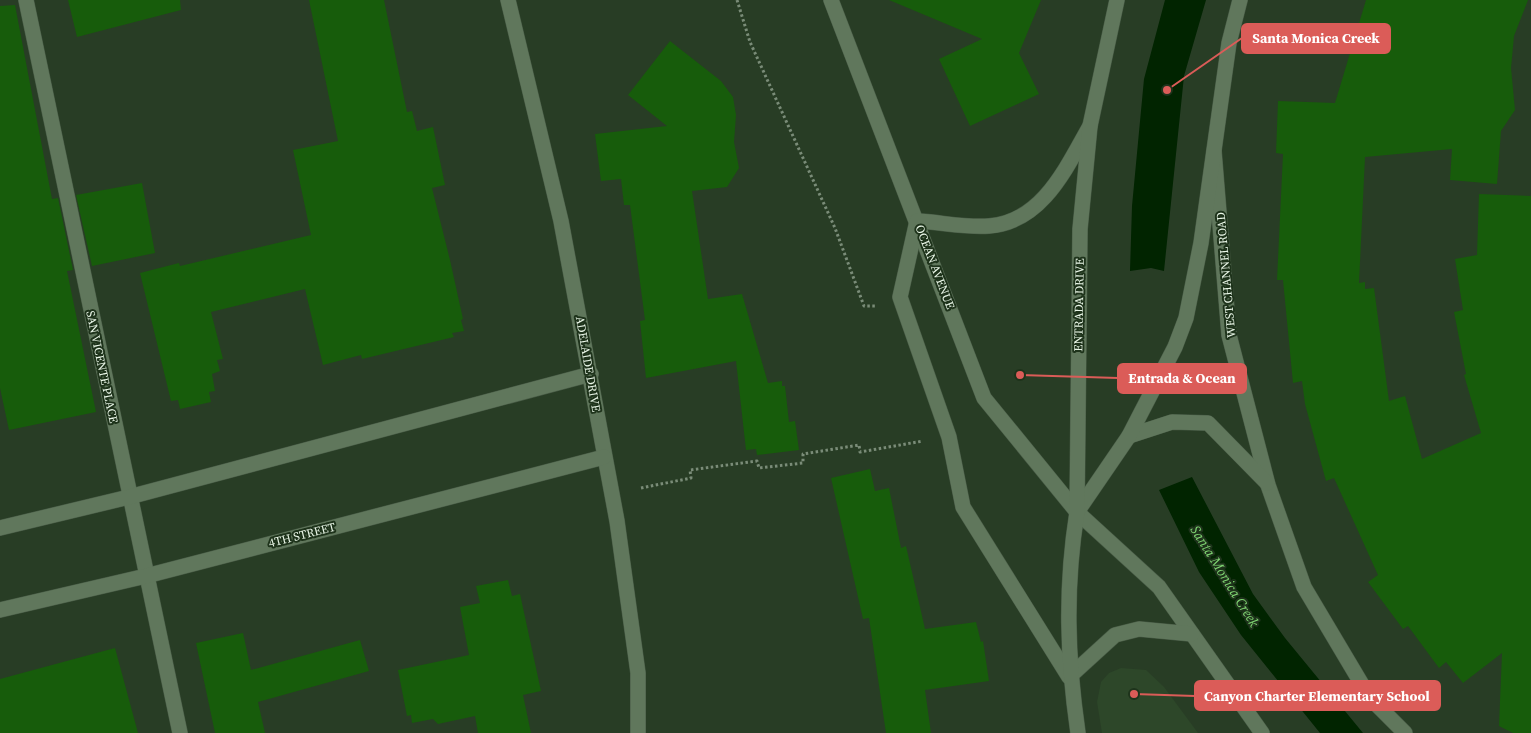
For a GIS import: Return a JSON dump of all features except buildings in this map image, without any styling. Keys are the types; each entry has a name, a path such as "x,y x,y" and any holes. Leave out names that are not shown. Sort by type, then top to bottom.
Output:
{"street":[{"name":"SAN VICENTE PLACE","path":"26,0 180,733"},
{"name":"ADELAIDE DRIVE","path":"508,0 560,221 617,521 638,674 638,733"},
{"name":"OCEAN AVENUE","path":"831,0 984,398 1077,512 1159,587 1262,733"},
{"name":"ENTRADA DRIVE","path":"1078,733 1070,677 1068,634 1070,556 1077,512 1080,229 1090,126 1117,0"},
{"name":"WEST CHANNEL ROAD","path":"1077,512 1129,436 1175,347 1186,318 1201,243 1229,43 1240,0"},
{"path":"1090,126 1057,185 1035,207 1016,218 990,226 917,221 900,297 949,437 963,507 1070,677 1115,635 1139,629 1192,634"},
{"name":"WEST CHANNEL ROAD","path":"1214,152 1229,335 1268,484 1304,587 1370,698 1405,733"},
{"path":"0,528 130,497 590,374"},
{"name":"WEST CHANNEL ROAD","path":"1129,436 1172,422 1208,423 1268,484"},
{"name":"4TH STREET","path":"0,610 146,576 604,458"}],"path":[{"path":"737,0 750,42 835,228 864,306 903,307"},
{"path":"641,496 640,487 691,478 690,470 757,461 759,468 804,462 803,454 858,445 860,452 949,437"}],"shaded area":[{"path":"1121,668 1146,670 1164,687 1198,733 1102,733 1097,702 1101,682 1109,673"}],"water":[{"path":"1165,0 1206,0 1184,76 1164,271 1151,268 1130,271 1132,206 1144,79"},
{"path":"1192,477 1253,594 1285,638 1363,733 1320,733 1241,635 1199,572 1159,490"}],"place":[{"name":"Santa Monica Creek","path":"1167,90"},
{"name":"Entrada & Ocean","path":"1020,375"},
{"name":"Canyon Charter Elementary School","path":"1134,694"}]}
